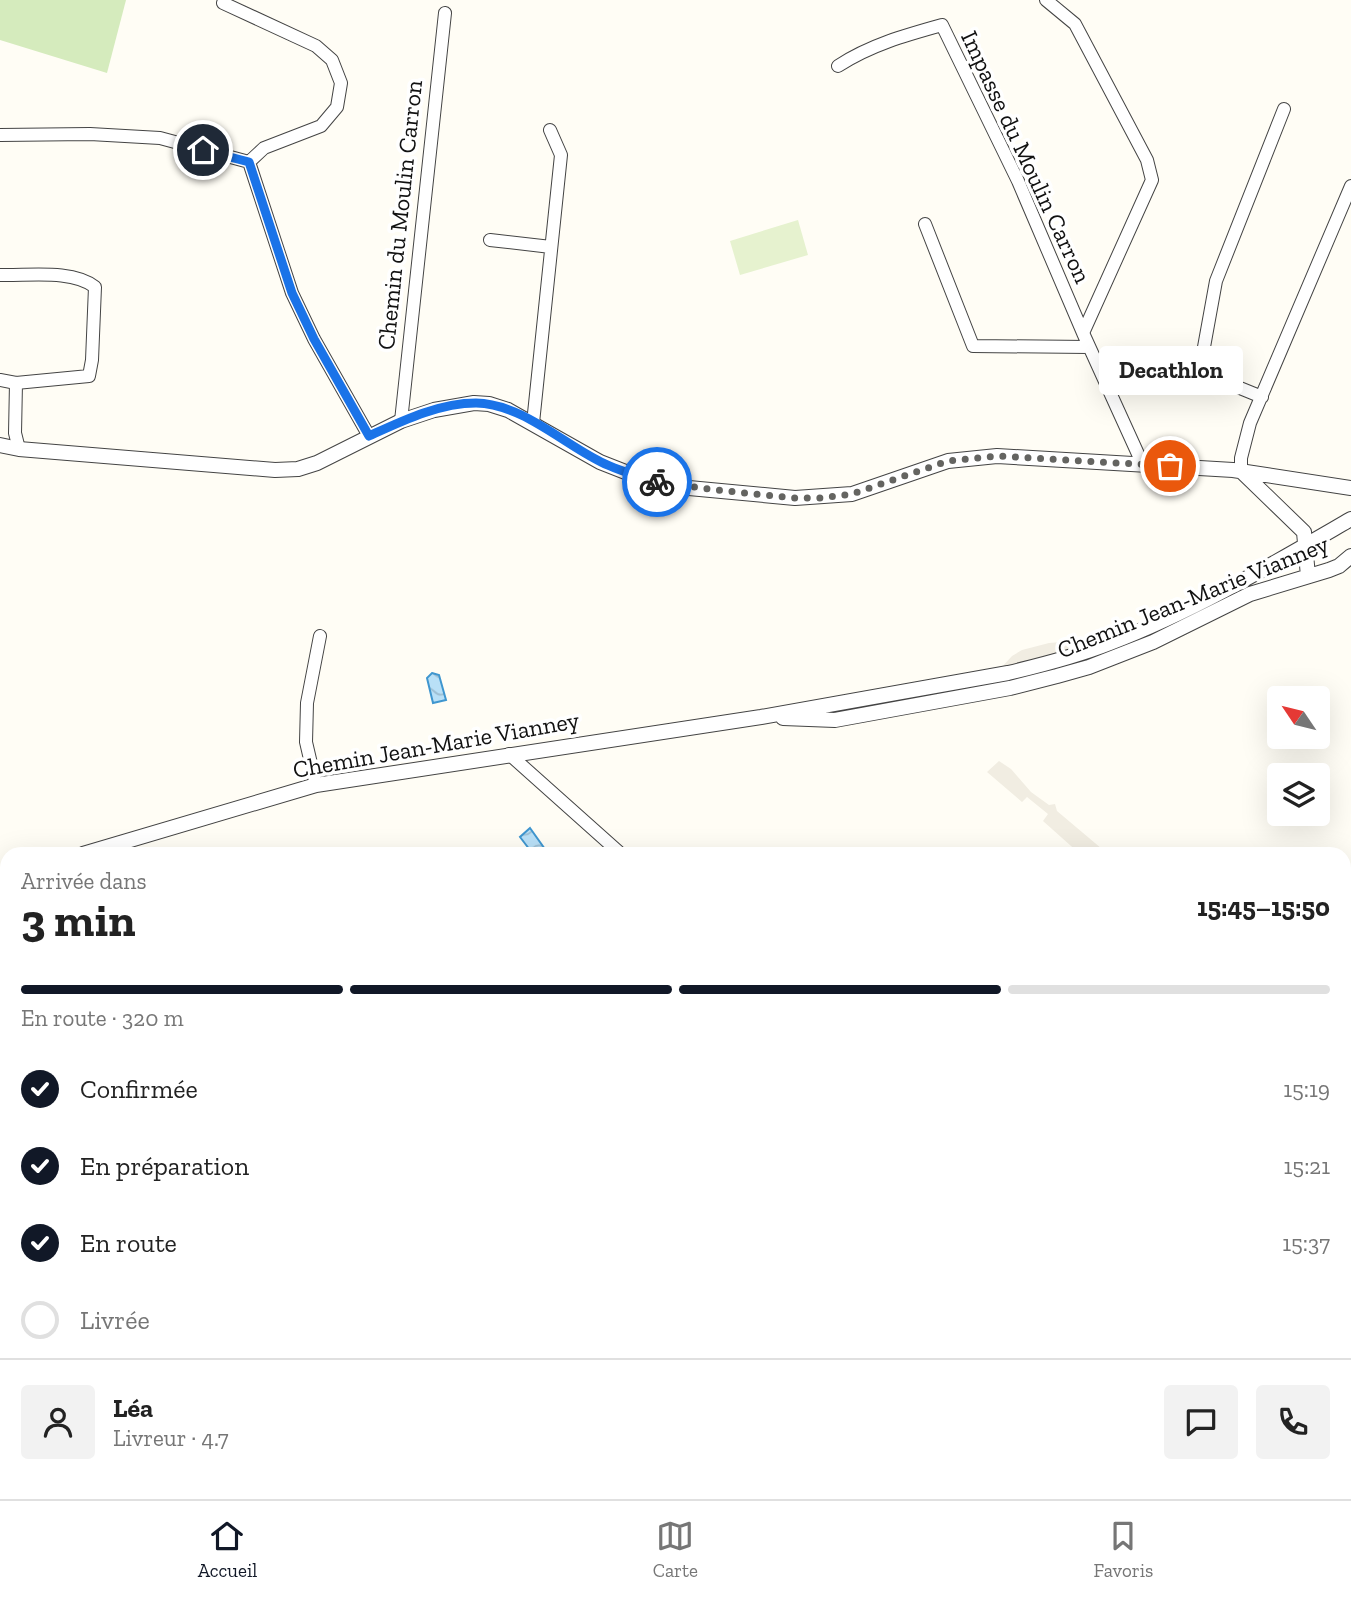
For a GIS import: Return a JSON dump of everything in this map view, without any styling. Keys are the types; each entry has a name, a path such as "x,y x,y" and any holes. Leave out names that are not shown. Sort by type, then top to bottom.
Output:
{"street":[{"name":"Impasse du Moulin Carron","path":"1046,0 1076,24 1147,160 1152,180 1083,333"},
{"path":"223,3 316,46 332,60 341,83 337,107 321,126 264,148 249,162"},
{"name":"Chemin du Moulin Carron","path":"401,421 445,13"},
{"name":"Impasse du Moulin Carron","path":"838,66 889,40 942,25 1018,181 1143,465"},
{"path":"1262,397 1208,375 1202,358 1216,281 1284,109"},
{"path":"533,423 561,155 550,130"},
{"path":"0,135 90,134 160,138 249,162"},
{"path":"249,162 292,293 314,339 369,436"},
{"path":"1308,576 1304,532 1241,471 1241,458 1250,423 1351,186"},
{"path":"925,225 973,346 1089,347"},
{"path":"490,240 551,247"},
{"path":"0,275 74,276 95,287 89,376 16,383 0,380"},
{"path":"16,383 15,433 19,449"},
{"path":"0,445 19,449 275,470 298,469 317,463 401,421 434,410 474,403 508,410 600,462 647,479 689,488 795,498 852,494 948,461 997,456 1241,471 1351,488"},
{"name":"Chemin Jean-Marie Vianney","path":"1009,680 1167,619 1351,519"},
{"name":"Chemin Jean-Marie Vianney","path":"107,847 316,785 761,717 835,720 1009,680 1089,667 1153,642 1250,594 1339,566 1351,555"},
{"path":"316,785 306,742 306,716 320,636"},
{"path":"509,754 613,847"}],"green space":[{"path":"0,0 126,0 107,73 0,40"},
{"path":"798,220 808,255 740,275 730,241"}],"shaded area":[{"path":"1108,638 1108,641 1001,668 1022,650 1049,643"},
{"path":"999,761 1011,769 1031,792 1049,805 1055,804 1057,811 1100,847 1072,847 1043,821 1048,814 1027,797 1022,802 987,772"}],"water":[{"path":"432,673 439,675 446,700 433,703 427,678"},
{"path":"530,828 543,847 528,847 520,837"}],"way so far":[{"path":"657,482 689,488 821,498 852,494 948,461 972,458 997,456 1170,466"}],"place":[{"name":"Decathlon","path":"1170,466"}],"route":[{"path":"203,150 249,162 292,293 314,339 369,436 434,410 474,403 489,404 533,423 600,462 657,482"}]}
